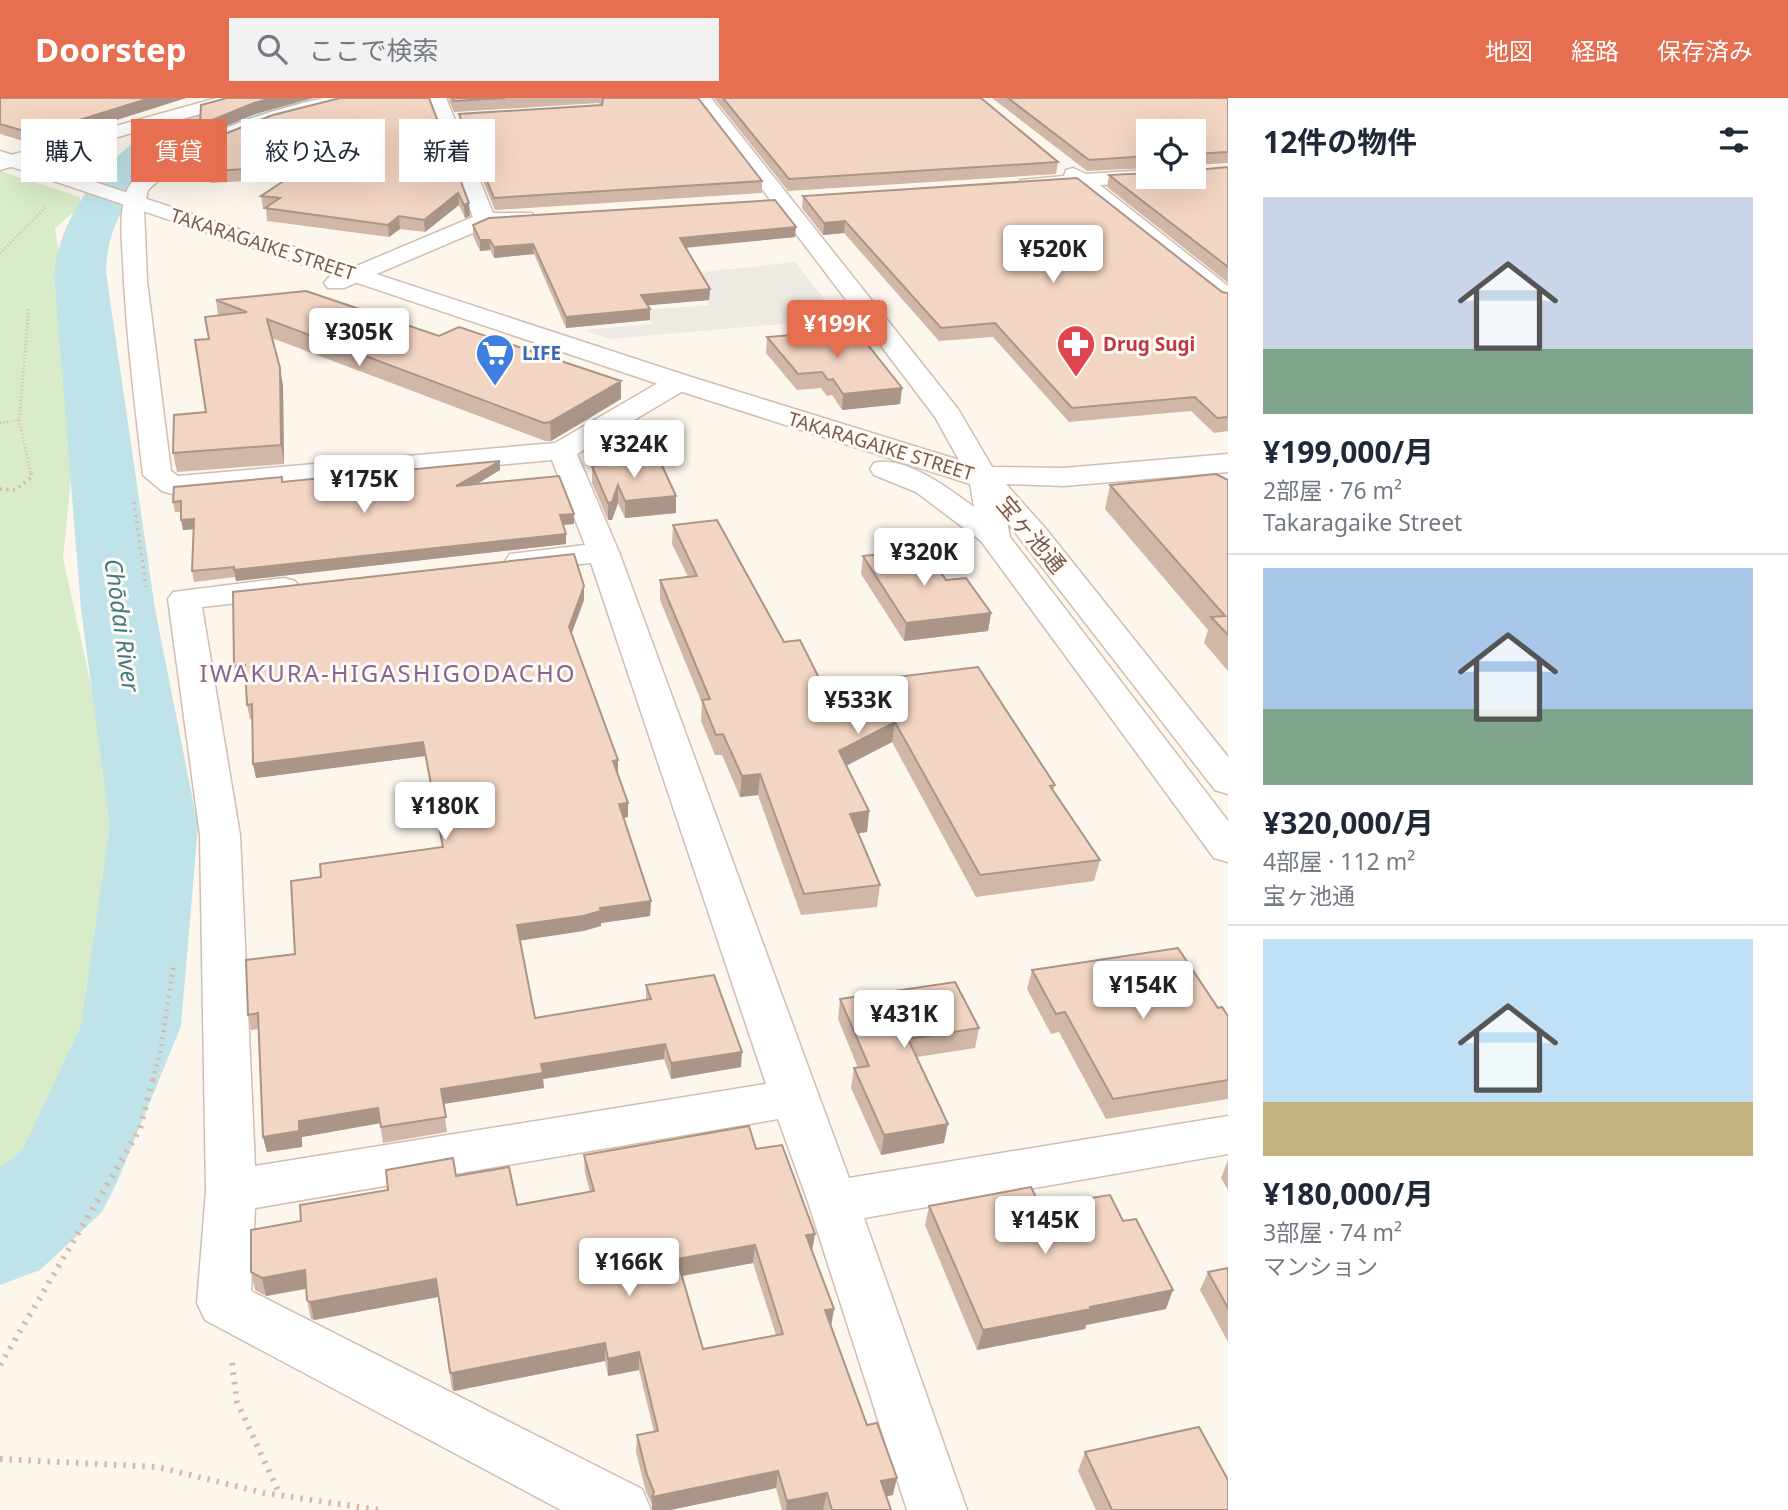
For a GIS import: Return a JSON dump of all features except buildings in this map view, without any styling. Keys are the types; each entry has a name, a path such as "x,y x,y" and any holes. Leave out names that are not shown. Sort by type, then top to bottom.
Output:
{"street":[{"path":"3,163 188,105 237,98"},
{"path":"351,98 307,106 227,132 170,162 139,187 127,206 157,475 172,485 562,450 669,388"},
{"path":"437,98 485,220"},
{"path":"702,98 784,200 948,415 983,477"},
{"name":"TAKARAGAIKE STREET","path":"3,163 62,191 92,194"},
{"name":"TAKARAGAIKE STREET","path":"3,163 869,453 983,477 1064,477 1228,463"},
{"path":"1061,164 1225,293"},
{"path":"1012,185 1136,177"},
{"path":"345,279 485,220 541,217"},
{"path":"869,453 928,438 940,428 948,415"},
{"path":"562,450 603,552 793,1098 833,1202 937,1510"},
{"path":"869,453 926,486 992,534"},
{"name":"宝ヶ池通","path":"983,477 992,534 1228,849"},
{"name":"宝ヶ池通","path":"983,477 1035,534 1228,782"},
{"path":"481,566 603,552"},
{"path":"319,584 184,599 220,835 231,1191 224,1303 621,1510"},
{"path":"231,1191 793,1098"},
{"path":"833,1202 1228,1135"}],"path":[{"path":"0,253 62,191"},
{"path":"0,489 15,490 32,477 19,420 29,308"},
{"path":"0,423 19,420"},
{"path":"133,492 146,591"},
{"path":"0,1364 140,1129 161,1048 176,953"},
{"path":"224,1303 237,1402 280,1495"},
{"path":"0,1459 158,1467 280,1495 380,1510"}],"shaded area":[{"path":"795,262 840,319 610,339 584,330 652,324 644,310 709,305 694,273"}],"green space":[{"path":"0,171 21,178 21,182 34,182 80,197 80,207 55,228 73,347 76,431 63,558 96,708 133,833 133,905 122,991 65,1120 0,1185"}],"waterway":[{"name":"Chōdai River","path":"0,1236 63,1180 131,1026 154,826 118,609 80,272 82,248 87,230 96,214 129,171 148,153 192,126 216,117 296,98"}],"place":[{"name":"Drug Sugi","path":"1076,378"},
{"name":"LIFE","path":"495,387"}],"district":[{"name":"IWAKURA-HIGASHIGODACHO","path":"388,672"}]}
